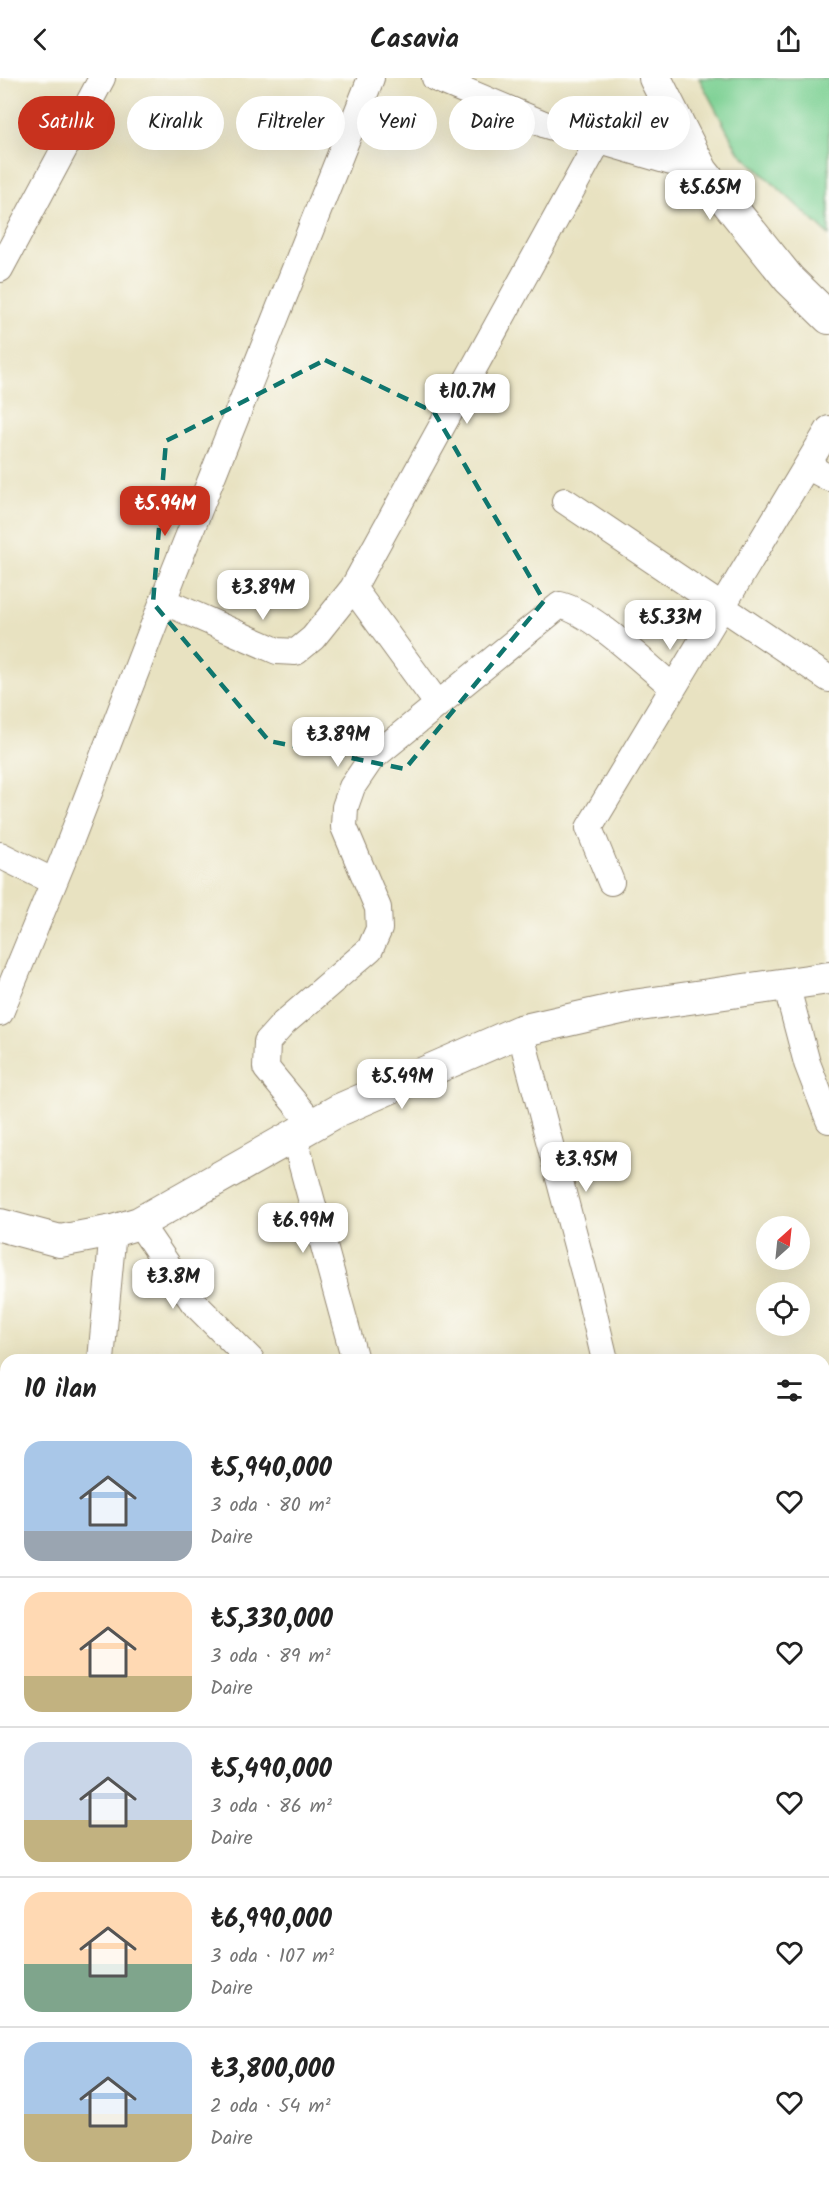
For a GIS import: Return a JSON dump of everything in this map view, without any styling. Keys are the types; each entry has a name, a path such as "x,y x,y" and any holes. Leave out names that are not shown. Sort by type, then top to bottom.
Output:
{"street":[{"path":"0,269 102,78"},
{"path":"0,1013 54,882 371,78"},
{"path":"435,78 547,125"},
{"path":"655,78 702,171 789,279 829,318"},
{"path":"163,601 277,651 296,652 313,638 353,588 593,150"},
{"path":"632,150 702,171"},
{"path":"611,882 588,828 829,429"},
{"path":"807,466 829,478"},
{"path":"565,501 829,679"},
{"path":"353,588 437,703"},
{"path":"354,1354 304,1130 266,1068 267,1042 284,1023 370,949 379,929 378,908 344,827 345,807 352,787 371,759 560,605 572,608 589,618 673,687"},
{"path":"0,855 54,882"},
{"path":"0,1225 60,1241 126,1227 339,1110 520,1031 626,1007 829,978"},
{"path":"786,984 807,1063 829,1120"},
{"path":"520,1031 604,1354"},
{"path":"102,1354 126,1227"},
{"path":"126,1227 244,1354"}],"highlighted area":[{"path":"325,360 434,412 544,601 405,769 269,741 153,603 166,441"}],"green space":[{"path":"699,78 829,78 829,235 738,151"}]}
